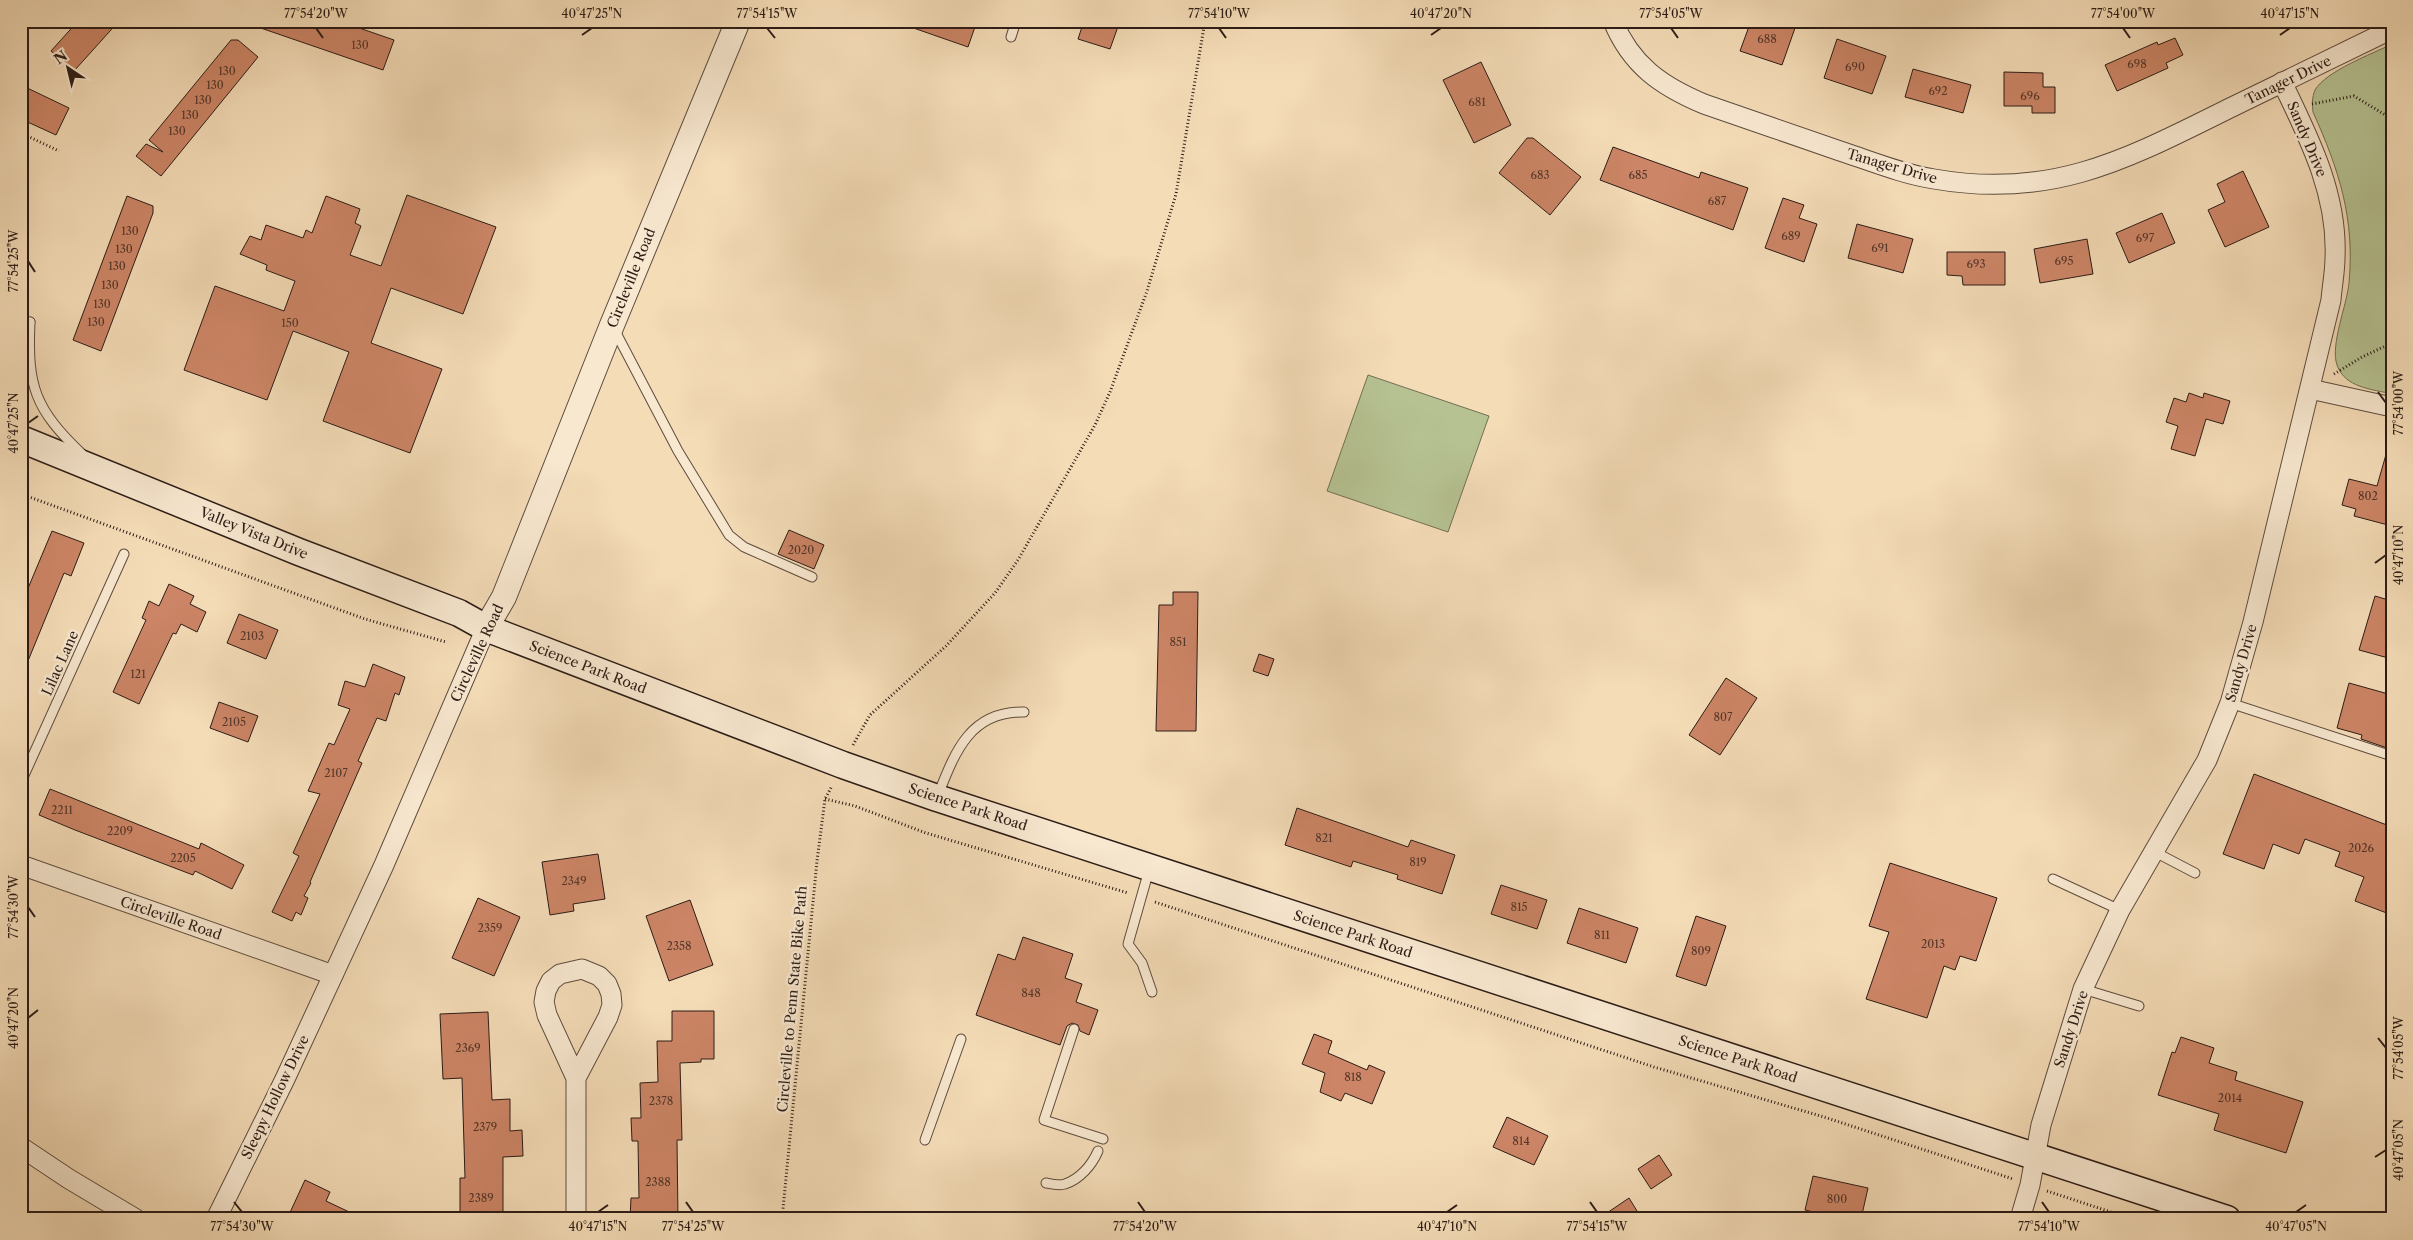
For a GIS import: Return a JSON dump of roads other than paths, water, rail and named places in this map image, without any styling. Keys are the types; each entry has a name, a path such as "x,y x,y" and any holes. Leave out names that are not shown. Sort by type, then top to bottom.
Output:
{"main road":[{"name":"Valley Vista Drive","path":"21,439 299,552 459,613 486,628"},
{"name":"Science Park Road","path":"486,628 843,765 937,798 2227,1219"}],"street":[{"name":"Circleville Road","path":"21,865 333,974 384,865 486,628 504,597 612,325 738,21"},
{"name":"Tanager Drive","path":"1613,21 1618,34 1634,58 1653,77 1675,92 1704,104 1899,171 1933,179 1974,184 2016,184 2057,180 2105,166 2148,148 2392,29"},
{"name":"Sandy Drive","path":"2020,1219 2030,1185 2040,1125 2084,989 2120,910 2153,850 2207,760 2230,703 2253,622 2331,300 2335,257 2332,212 2324,175 2311,142 2282,82"},
{"path":"2310,389 2392,408"},
{"path":"576,1078 608,1017 612,1005 611,994 607,984 598,976 582,969 560,974 551,981 546,991 544,1002 547,1015 576,1078 576,1219"},
{"name":"Sleepy Hollow Drive","path":"216,1219 333,974"},
{"path":"21,1147 69,1179 136,1219"}],"lane":[{"path":"1011,37 1016,21"},
{"path":"21,335 30,322 29,349 31,374 38,400 67,440 100,470"},
{"path":"612,325 678,450 729,535 744,547 812,577"},
{"name":"Lilac Lane","path":"21,782 124,554"},
{"path":"2230,703 2392,756"},
{"path":"937,798 951,764 970,732 992,716 1008,712 1024,712"},
{"path":"2153,850 2195,873"},
{"path":"1150,867 1128,944 1142,963 1152,992"},
{"path":"2053,879 2120,910"},
{"path":"2084,989 2139,1006"},
{"path":"1074,1029 1044,1120 1103,1140"},
{"path":"925,1140 961,1039"},
{"path":"1046,1183 1064,1185 1081,1174 1093,1162 1098,1151"}]}
